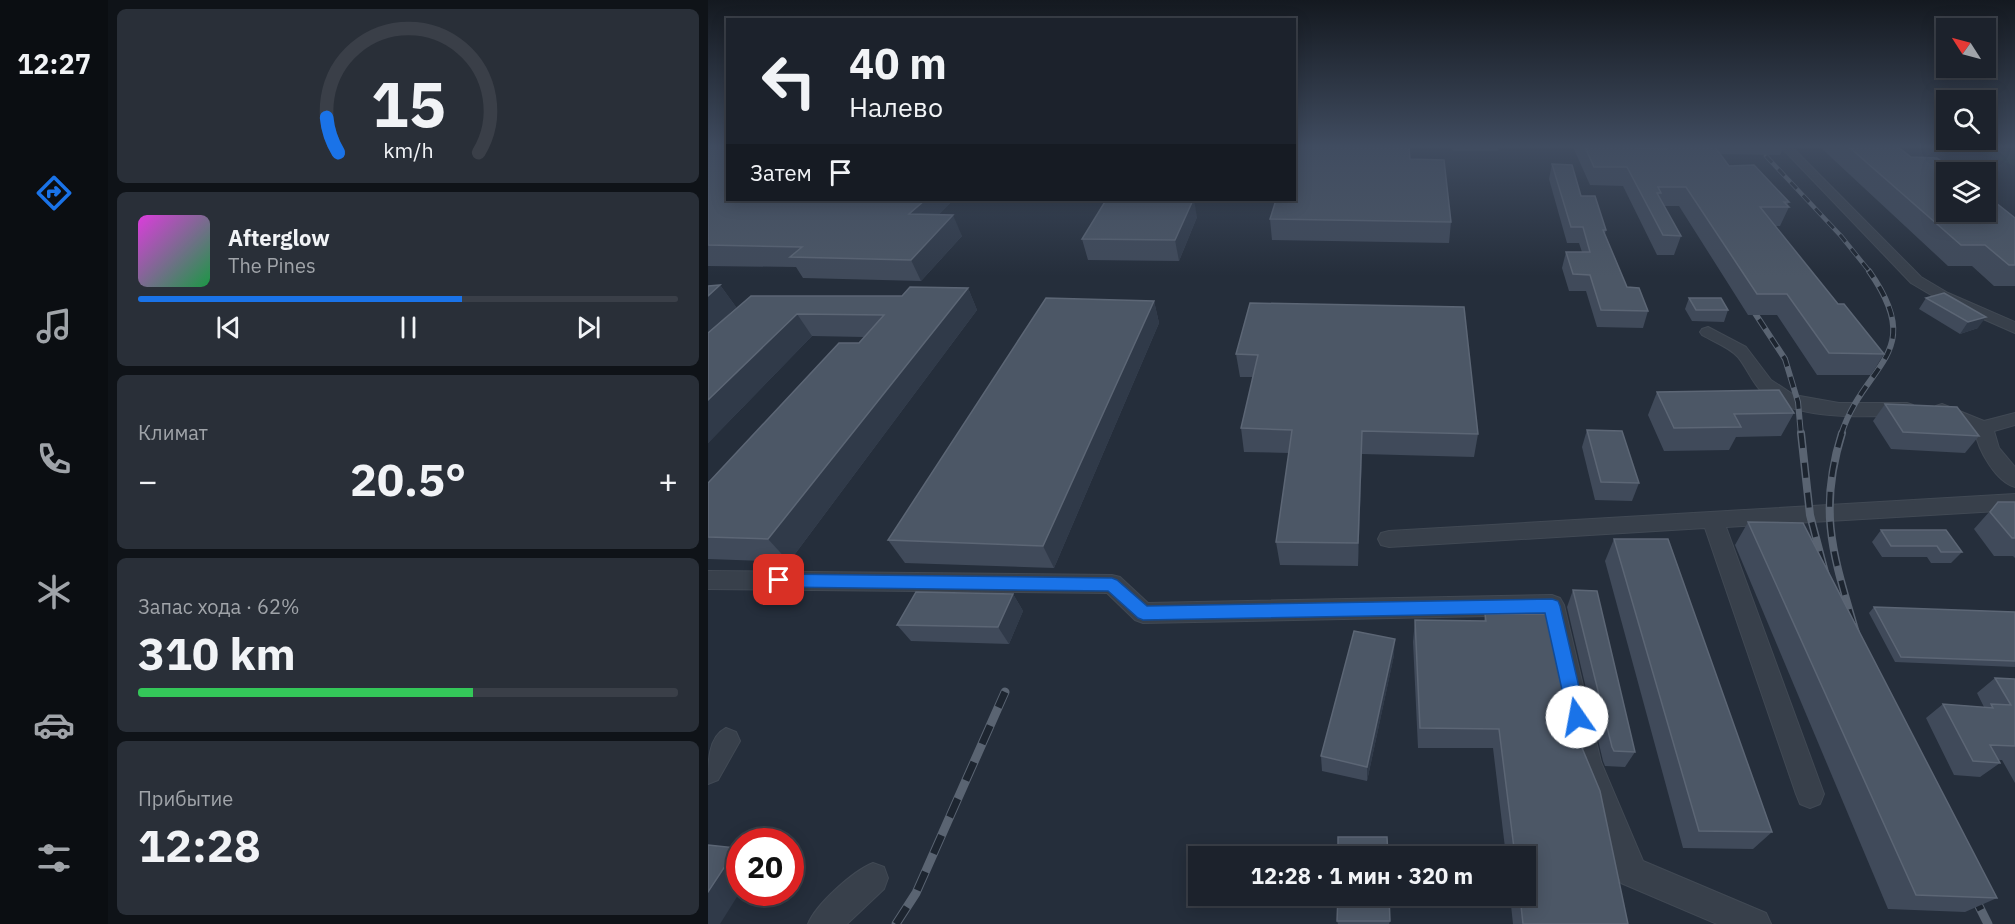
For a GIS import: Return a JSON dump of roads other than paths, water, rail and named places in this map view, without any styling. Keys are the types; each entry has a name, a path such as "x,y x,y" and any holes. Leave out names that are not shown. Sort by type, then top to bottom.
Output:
{"street":[{"path":"1828,190 1916,280 1943,296 2015,328"},
{"path":"1708,332 1740,351 1774,393 1798,402 1864,410 1933,408 1956,415 1984,428 1997,422 2015,419"},
{"path":"1984,428 1985,440 1993,454 2015,480"},
{"path":"1389,539 2015,502"},
{"path":"1713,520 1810,794"},
{"path":"708,579 1112,584 1143,613 1552,606 1587,762 1632,872 1755,924"},
{"path":"708,770 726,741"},
{"path":"824,924 873,878"}],"railway":[{"path":"1798,190 1841,236 1870,272"},
{"path":"1841,435 1851,410 1886,357 1892,341 1893,322 1886,299 1869,271"},
{"path":"1747,301 1785,359 1798,402 1801,435"},
{"path":"1801,433 1810,515 1826,576"},
{"path":"1842,433 1831,487 1831,534 1841,581 1856,633"},
{"path":"896,924 916,893 1005,692"},
{"path":"1972,892 1988,924"}]}
